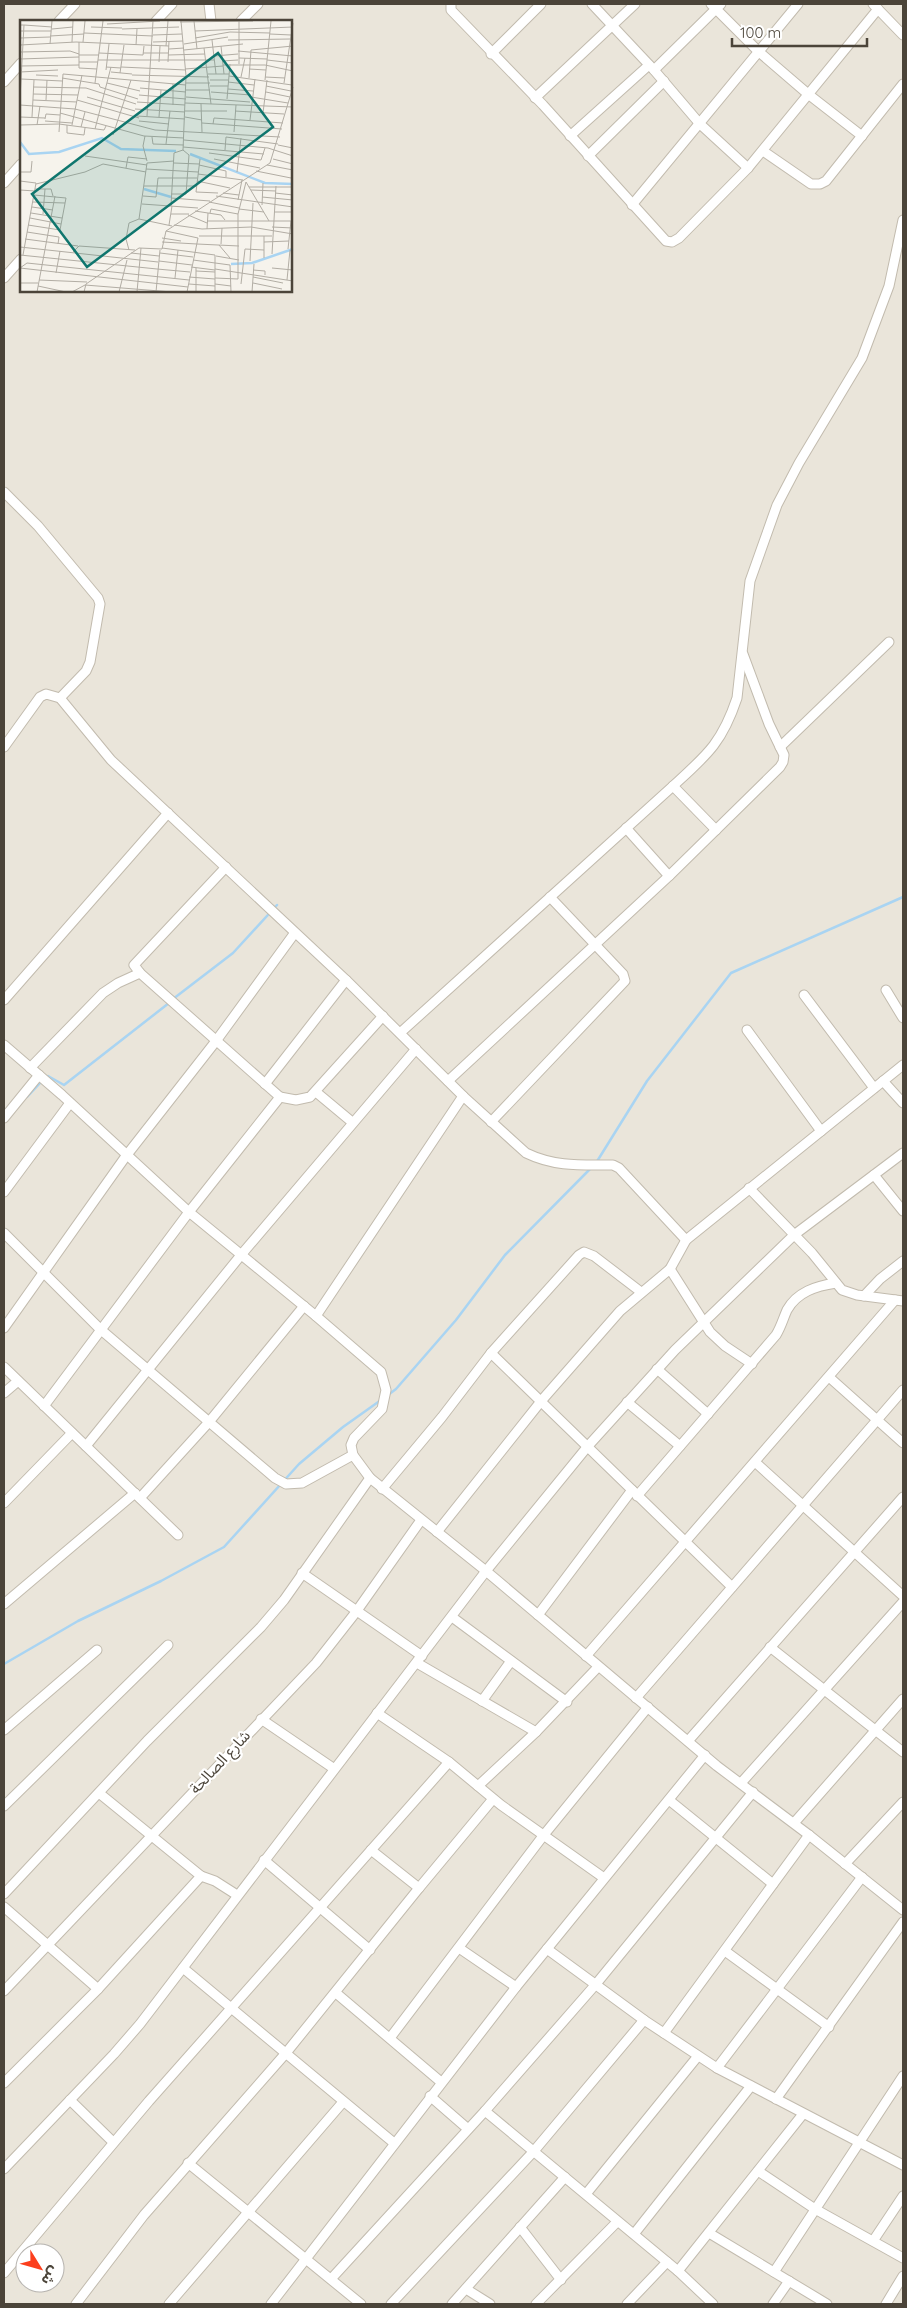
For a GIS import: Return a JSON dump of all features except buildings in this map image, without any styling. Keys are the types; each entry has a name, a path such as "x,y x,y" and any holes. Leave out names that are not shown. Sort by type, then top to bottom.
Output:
{"street":[{"path":"60,20 75,4"},
{"path":"157,20 172,4"},
{"path":"209,4 211,20"},
{"path":"242,20 258,4"},
{"path":"451,4 451,10 491,54 536,98 666,241 672,242 679,238 763,151 875,7 903,35"},
{"path":"491,54 541,4"},
{"path":"592,4 652,67 700,124 748,168"},
{"path":"536,98 635,4"},
{"path":"632,205 798,4"},
{"path":"570,136 652,67 716,5 758,51 808,94 862,136"},
{"path":"4,82 20,64"},
{"path":"588,156 664,81"},
{"path":"763,151 811,184 820,184 826,181 903,84"},
{"path":"4,182 20,165"},
{"path":"400,1033 708,754 720,737 737,698 750,581 770,523 799,463 862,358 889,286 903,220"},
{"path":"4,278 20,259"},
{"path":"4,492 38,526 98,598 100,604 90,662 86,671 60,698"},
{"path":"780,747 889,642"},
{"path":"448,1082 669,876 780,767 784,755 769,724 742,651"},
{"path":"4,747 40,697 46,694 60,698 111,760 226,867 294,934 346,980 462,1096 526,1153 545,1162 561,1165 613,1166 619,1168 686,1240"},
{"path":"673,786 716,830"},
{"path":"4,1000 168,813"},
{"path":"626,828 669,876"},
{"path":"226,867 135,962 135,969 280,1097 304,1099 316,1092 383,1016"},
{"path":"491,1122 624,984 625,978 623,974 550,897"},
{"path":"4,1328 126,1156 216,1041 294,934"},
{"path":"30,1068 103,994 118,983 140,973"},
{"path":"265,1084 346,980"},
{"path":"886,990 903,1018"},
{"path":"804,995 874,1088"},
{"path":"747,1030 820,1131"},
{"path":"4,1045 189,1212 376,1367 384,1380 386,1390 382,1409 354,1438 351,1445 353,1455 370,1478 486,1571 705,1756 794,1823 903,1910"},
{"path":"86,1446 149,1371 241,1255 352,1122 416,1049"},
{"path":"437,1532 542,1400 620,1311 670,1269 686,1240 903,1065"},
{"path":"4,1118 38,1075"},
{"path":"883,1082 903,1103"},
{"path":"316,1092 352,1122"},
{"path":"316,1316 462,1096"},
{"path":"44,1406 189,1212 280,1097"},
{"path":"4,1192 70,1103"},
{"path":"4,2169 114,2054 183,1968 237,1894 486,1571 588,1446 702,1322 794,1235 903,1153"},
{"path":"874,1175 903,1211"},
{"path":"749,1188 848,1294 899,1300"},
{"path":"4,1233 100,1329 275,1478 286,1484 302,1483 353,1455"},
{"path":"382,1489 436,1425 492,1353 579,1255 584,1252 594,1256 641,1292"},
{"path":"864,1296 880,1279 903,1261"},
{"path":"670,1269 702,1322 718,1341 752,1364"},
{"path":"538,1615 635,1493 680,1446 776,1336 786,1311 798,1297 815,1287 836,1283"},
{"path":"586,1656 829,1377 899,1300"},
{"path":"4,1604 137,1496 209,1422 304,1306"},
{"path":"492,1353 732,1588"},
{"path":"4,1367 178,1535"},
{"path":"657,1369 708,1414"},
{"path":"829,1377 903,1443"},
{"path":"4,1393 18,1381"},
{"path":"636,1698 903,1390"},
{"path":"627,1402 680,1446"},
{"path":"4,1504 72,1433"},
{"path":"755,1462 903,1596"},
{"path":"4,1894 167,1721 261,1627 370,1478"},
{"path":"688,1741 903,1497"},
{"name":"شارع الصالحة","path":"4,1991 316,1662 356,1612 421,1520"},
{"path":"302,1573 419,1660 536,1732"},
{"path":"741,1783 903,1602"},
{"path":"452,1617 567,1702"},
{"path":"4,1806 168,1645"},
{"path":"770,1647 903,1752"},
{"path":"4,1730 97,1650"},
{"path":"482,1700 511,1661"},
{"path":"478,1786 567,1702 598,1667"},
{"path":"794,1823 903,1699"},
{"path":"390,2038 543,1836 648,1707"},
{"path":"377,1713 450,1762 493,1799 604,1878"},
{"path":"261,1719 334,1768"},
{"path":"271,2304 516,1987 705,1756"},
{"path":"4,2273 113,2142 319,1907 450,1762"},
{"path":"331,2279 468,2129 596,1984 753,1792"},
{"path":"99,1793 150,1837 201,1876 215,1881 237,1894"},
{"path":"76,2304 144,2215 286,2054 493,1799"},
{"path":"669,1800 772,1884"},
{"path":"845,1864 903,1802"},
{"path":"664,2033 809,1835"},
{"path":"371,1850 419,1888"},
{"path":"264,1860 370,1950"},
{"path":"4,2083 98,1989 201,1876"},
{"path":"717,2068 862,1877"},
{"path":"4,1907 98,1989"},
{"path":"776,2099 903,1922"},
{"path":"459,1948 516,1987"},
{"path":"547,1949 644,2020 717,2068 903,2165"},
{"path":"725,1951 829,2027"},
{"path":"183,1968 394,2144"},
{"path":"336,1993 441,2082"},
{"path":"392,2304 534,2151 644,2020"},
{"path":"586,2194 698,2056"},
{"path":"774,2272 903,2076"},
{"path":"634,2234 751,2086"},
{"path":"430,2096 468,2129"},
{"path":"70,2100 113,2142"},
{"path":"169,2304 343,2102"},
{"path":"485,2110 678,2271 712,2304"},
{"path":"678,2271 803,2114"},
{"path":"188,2163 361,2304"},
{"path":"758,2171 815,2209 903,2258"},
{"path":"452,2304 565,2177"},
{"path":"873,2241 903,2196"},
{"path":"536,2304 618,2222"},
{"path":"520,2227 561,2280"},
{"path":"709,2233 774,2272 817,2302 827,2304"},
{"path":"627,2304 667,2262"},
{"path":"886,2304 903,2276"},
{"path":"773,2304 789,2282"},
{"path":"466,2289 490,2304"}],"shaded area":[{"path":"4,4 903,4 903,2304 4,2304"}],"waterway":[{"path":"596,1163 647,1081 731,973 903,897"},
{"path":"173,999 233,953 277,905"},
{"path":"46,1077 48,1076 64,1085 169,1003"},
{"path":"27,1097 42,1081"},
{"path":"388,1395 396,1389 456,1320 505,1255 592,1167"},
{"path":"4,1664 78,1621 161,1581 224,1547 299,1464 343,1427 381,1400"}]}
